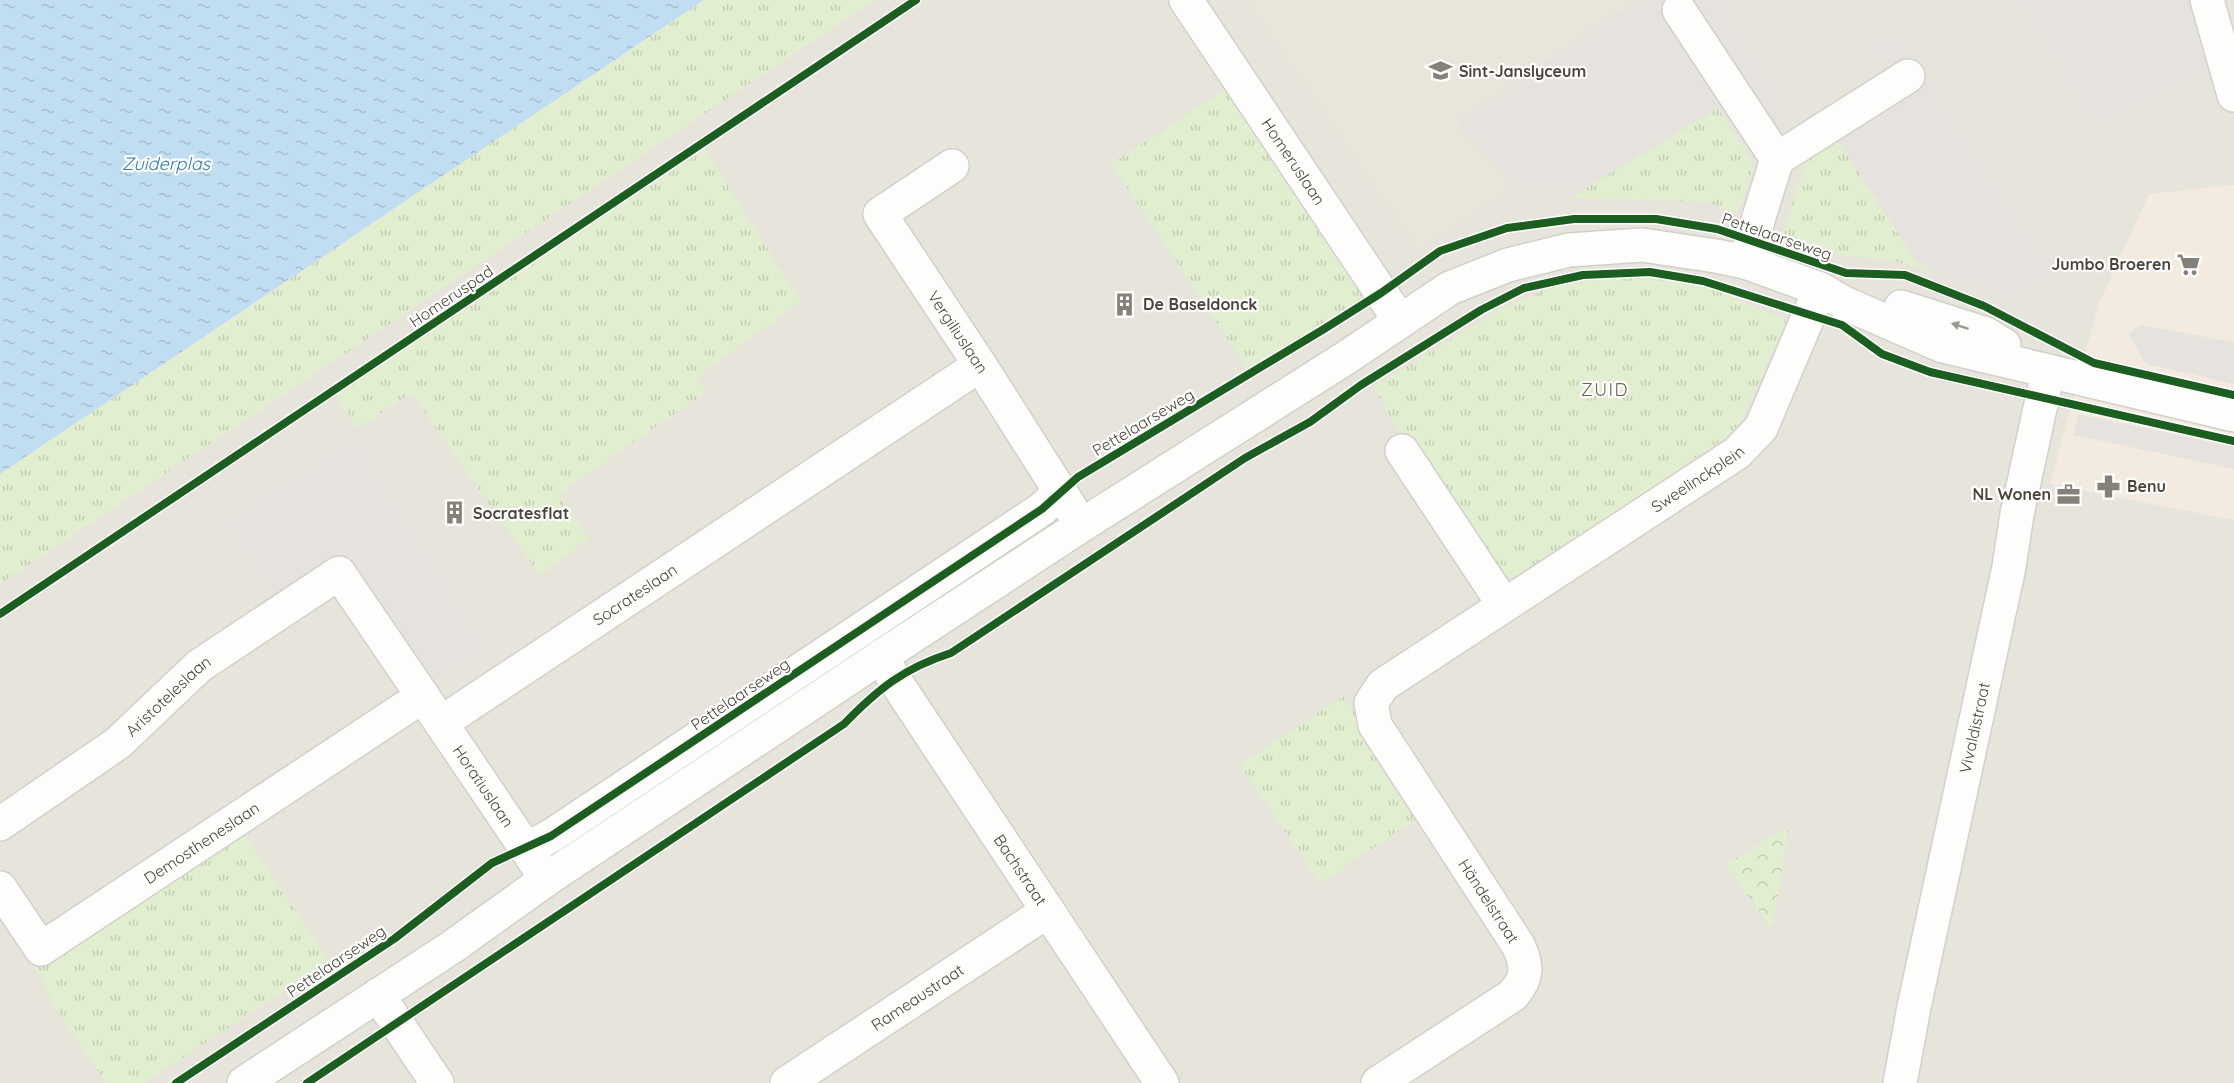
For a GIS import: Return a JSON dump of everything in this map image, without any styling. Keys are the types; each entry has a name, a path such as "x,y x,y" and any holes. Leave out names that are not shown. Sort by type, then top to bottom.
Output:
{"street":[{"name":"Homeruslaan","path":"1186,0 1400,321"},
{"path":"2207,0 2234,95"},
{"path":"1679,10 1777,159"},
{"path":"1745,262 1777,159 1908,76"},
{"name":"Vergiliuslaan","path":"952,166 880,214 1082,525"},
{"path":"244,1083 452,946 547,879 1082,525 1344,359 1450,288 1508,265 1569,250 1642,245 1745,262 1821,288 1848,290 1986,334 2048,372 2234,415"},
{"name":"Sweelinckplein","path":"1371,703 1383,685 1737,453 1761,428 1821,288"},
{"name":"Socrateslaan","path":"432,710 980,365"},
{"name":"Vivaldistraat","path":"1900,1083 2048,372"},
{"path":"1402,451 1504,605"},
{"name":"Pettelaarseweg","path":"526,849 551,836 1042,509 1061,491"},
{"name":"Aristoteleslaan","path":"0,824 118,743 200,666 339,573 432,710"},
{"name":"Bachstraat","path":"882,656 894,679 1162,1083"},
{"name":"Händelstraat","path":"1371,703 1375,725 1525,959 1523,984 1513,995 1378,1083"},
{"name":"Horatiuslaan","path":"432,710 547,879"},
{"name":"Demostheneslaan","path":"0,888 41,949 432,710"},
{"name":"Rameaustraat","path":"796,1081 1048,911"},
{"path":"378,995 437,1083"}],"shaded area":[{"path":"813,0 2234,0 2234,1083 0,1083 0,551"},
{"name":"Sint-Janslyceum","path":"1246,0 1692,0 1482,142 1513,188 1419,252"},
{"path":"1636,0 1726,0 1793,111 1751,138 1727,103 1563,202 1553,185 1518,190 1457,123"},
{"path":"2013,0 2188,0 2208,74 2092,131"},
{"path":"1895,26 2061,273 2008,303 1916,261 1823,118 1886,77 1867,47"},
{"path":"2234,185 2234,520 2050,484 2099,303 2149,194"},
{"path":"2140,325 2234,342 2234,384 2146,364 2128,334"},
{"path":"2078,414 2234,447 2234,469 2073,435"},
{"path":"356,434 490,647 433,684 343,551 272,597 220,522"}],"green space":[{"path":"704,0 875,0 0,584 0,474"},
{"path":"1232,85 1368,296 1248,369 1111,164"},
{"path":"1718,108 1754,165 1737,215 1707,202 1567,198"},
{"path":"1836,137 1929,270 1885,259 1852,257 1826,251 1783,233 1807,157"},
{"path":"705,149 801,302 696,378 706,392 558,495 589,538 540,576 411,393 357,429 336,396"},
{"path":"1624,277 1665,278 1705,286 1787,320 1742,420 1731,434 1568,544 1521,573 1503,580 1393,421 1373,387 1497,311 1553,286"},
{"path":"1343,696 1423,815 1320,884 1240,765"},
{"path":"237,823 330,961 145,1083 106,1083 47,996 43,979 32,964"},
{"path":"1789,827 1772,930 1726,864"}],"water":[{"name":"Zuiderplas","path":"0,0 704,0 0,474"}],"cycle path":[{"name":"Homeruspad","path":"0,614 916,0"},
{"path":"176,1083 394,939 492,863 551,836 1042,509 1078,477 1324,329 1381,293 1440,251 1507,228 1574,219 1656,219 1717,229 1846,273 1905,275 1984,306 2094,363 2234,395"},
{"path":"307,1083 844,724 868,700 905,673 951,653 1245,458 1310,422 1361,385 1481,310 1524,288 1583,275 1650,272 1703,281 1842,325 1882,354 1930,372 2234,441"}],"place":[{"name":"Sint-Janslyceum","path":"1441,71"},
{"name":"Jumbo Broeren","path":"2189,264"},
{"name":"De Baseldonck","path":"1125,304"},
{"name":"Benu","path":"2109,486"},
{"name":"NL Wonen","path":"2069,494"},
{"name":"Socratesflat","path":"455,513"}],"district":[{"name":"ZUID","path":"1605,390"}]}
